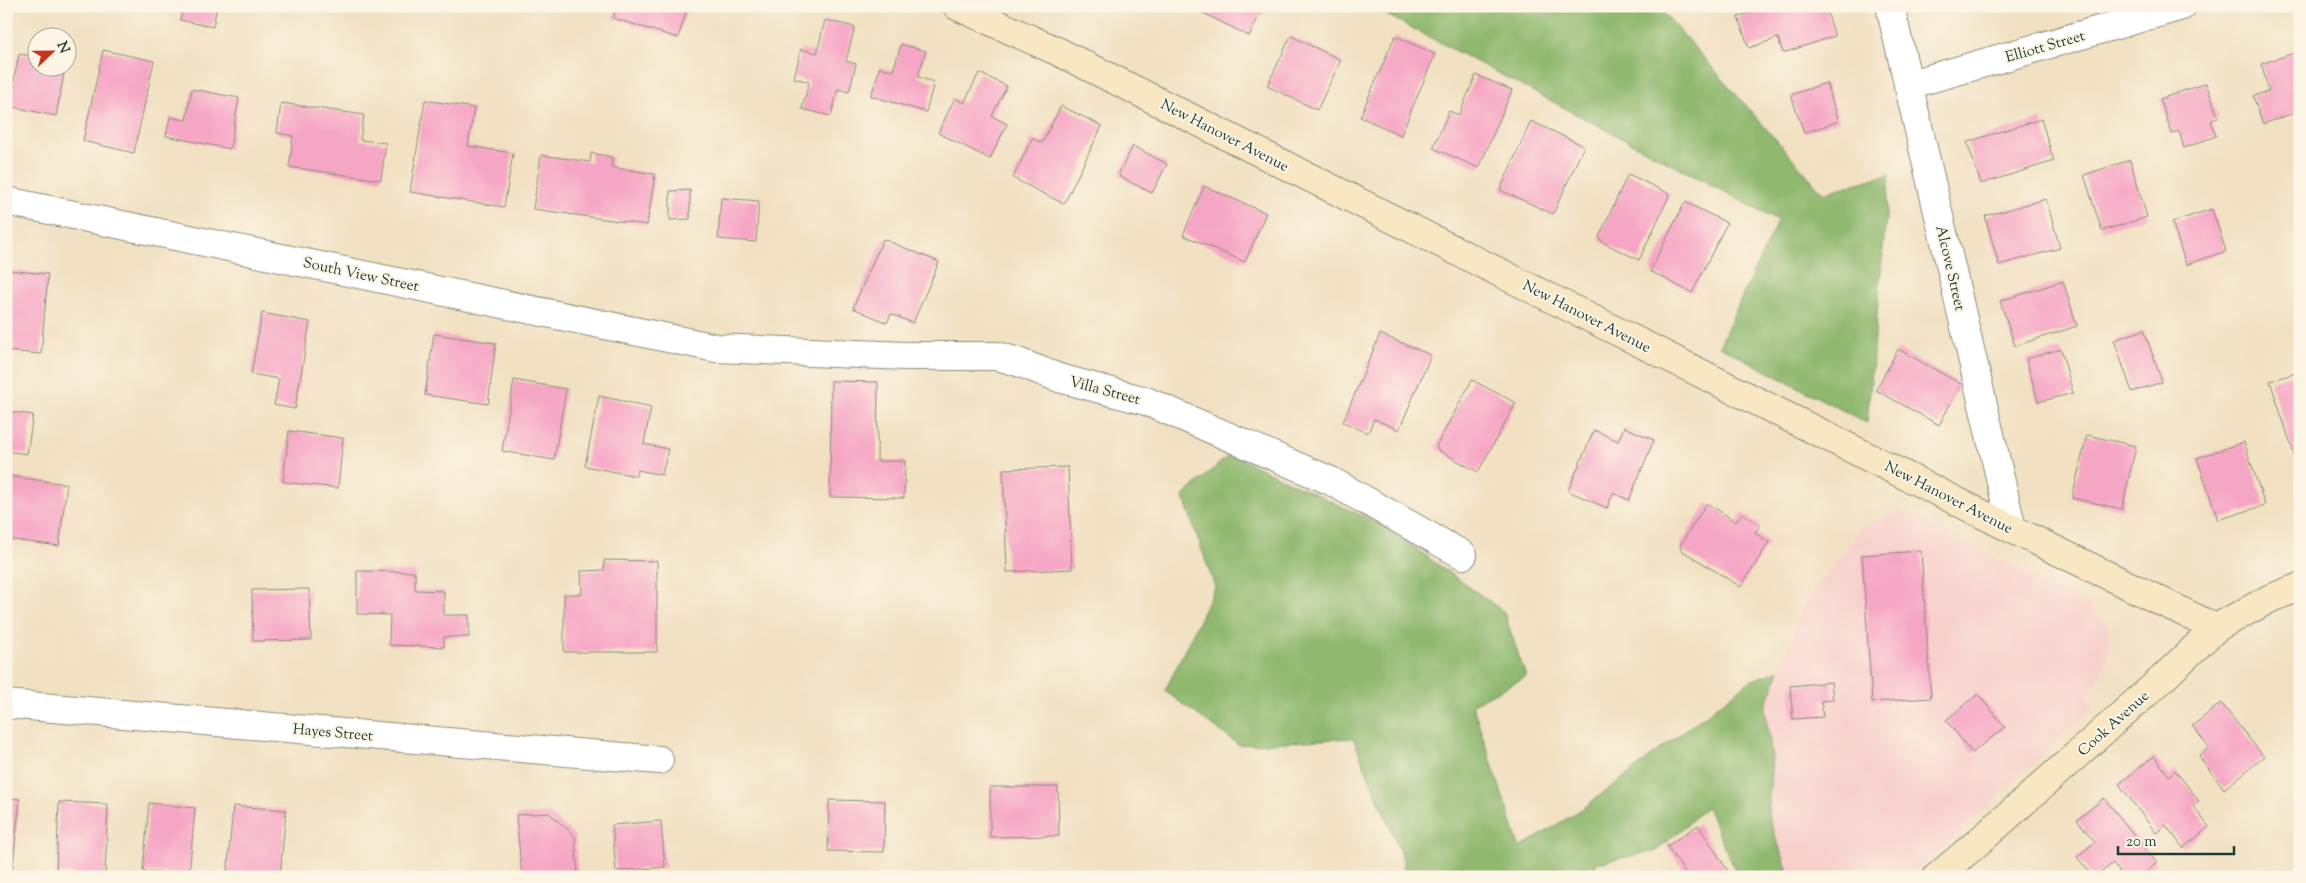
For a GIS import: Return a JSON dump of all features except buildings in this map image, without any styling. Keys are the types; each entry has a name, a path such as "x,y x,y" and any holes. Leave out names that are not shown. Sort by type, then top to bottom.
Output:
{"main road":[{"name":"New Hanover Avenue","path":"957,6 1059,52 2012,529 2216,628"},
{"name":"Cook Avenue","path":"1937,877 2088,745 2216,628 2271,598 2300,587"}],"street":[{"name":"Alcove Street","path":"1890,6 2012,529"},
{"name":"Elliott Street","path":"1908,85 2182,6"},
{"name":"South View Street","path":"6,201 716,348"},
{"name":"Villa Street","path":"716,348 906,356 997,356 1059,378 1146,401 1331,481 1463,555"},
{"name":"Hayes Street","path":"6,704 659,760"}],"shaded area":[{"path":"1899,509 2086,604 2109,628 2109,657 2088,697 2092,709 1911,877 1790,877 1768,816 1772,757 1765,709 1805,600 1862,528"}],"green space":[{"path":"1370,6 1658,6 1823,193 1890,174 1867,423 1719,346 1778,220"},
{"path":"1230,454 1386,527 1504,612 1526,677 1472,704 1520,848 1585,807 1750,681 1779,670 1765,709 1772,757 1768,816 1790,877 1738,877 1707,807 1656,851 1596,863 1594,877 1405,877 1403,859 1353,738 1239,745 1165,691 1215,587 1183,496"}]}
